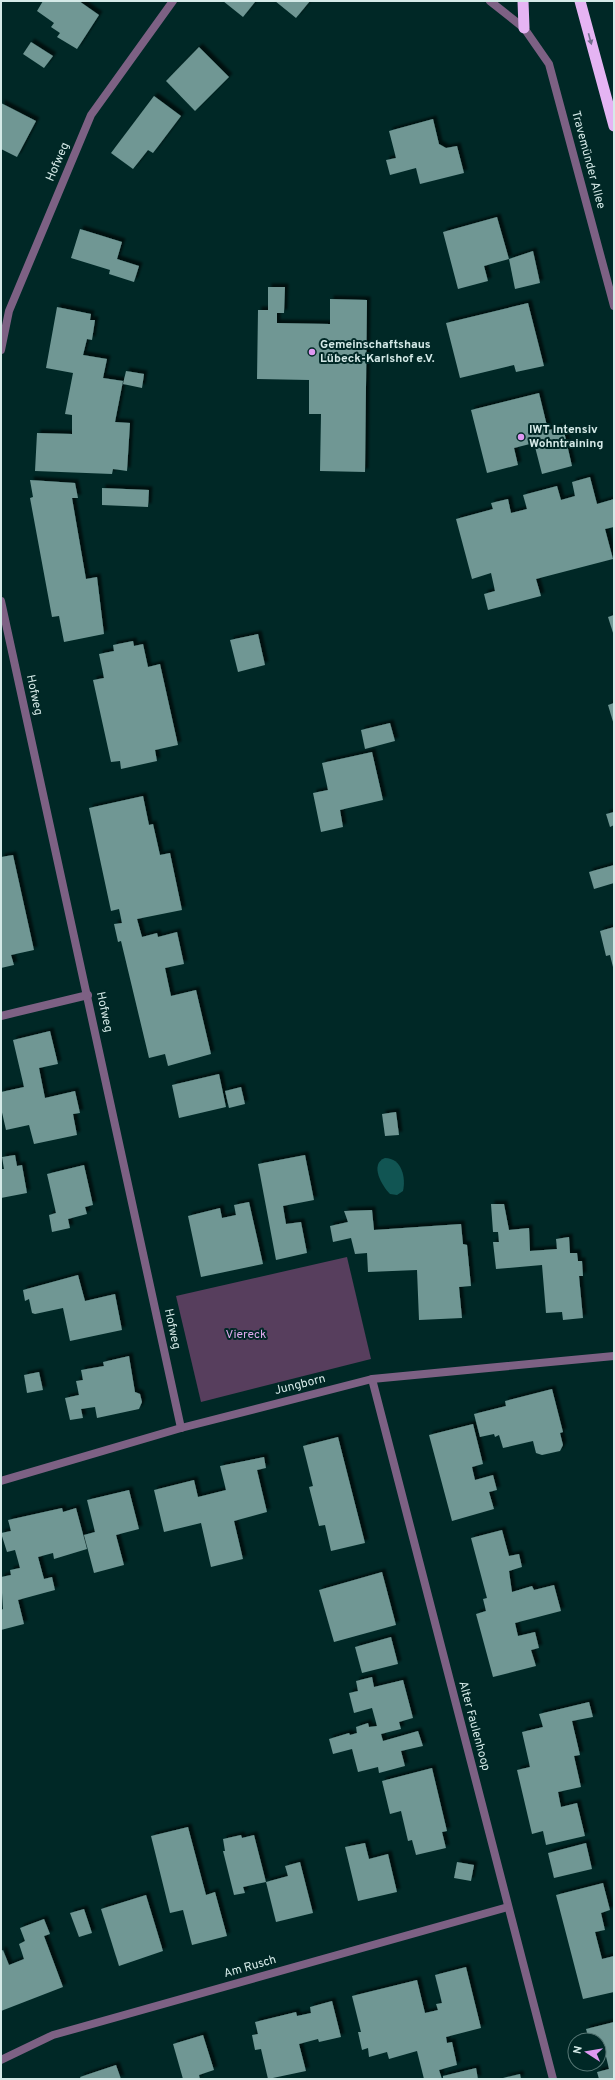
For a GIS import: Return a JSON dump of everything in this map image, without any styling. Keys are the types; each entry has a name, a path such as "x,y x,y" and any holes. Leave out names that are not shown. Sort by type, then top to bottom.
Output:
{"highway":[{"path":"523,1 524,28"},
{"path":"580,1 614,126"}],"street":[{"name":"Hofweg","path":"1,350 9,311 91,115 172,1"},
{"name":"Travemünder Allee","path":"490,1 524,28 549,64 614,306"},
{"name":"Hofweg","path":"1,601 88,995 181,1428"},
{"path":"1,1016 88,995"},
{"name":"Jungborn","path":"1,1481 181,1428 372,1379 614,1356"},
{"name":"Alter Faulenhoop","path":"372,1379 553,2079"},
{"name":"Am Rusch","path":"1,2060 53,2035 508,1907"}],"green space":[{"name":"Viereck","path":"347,1257 371,1359 201,1402 176,1296"}],"water":[{"path":"385,1158 395,1161 402,1170 404,1180 403,1191 397,1195 390,1194 378,1175 378,1165 380,1161"}],"building":[{"path":"43,1 79,1 99,15 77,49 57,37 60,33 51,27 54,23 37,11"},
{"path":"223,1 253,1 255,2 243,17"},
{"path":"275,1 310,1 296,18"},
{"path":"31,42 53,56 44,68 23,54"},
{"path":"199,47 229,77 195,111 166,81"},
{"path":"154,96 181,116 153,153 148,150 133,169 111,153"},
{"path":"1,103 36,121 17,157 1,149"},
{"path":"433,119 439,144 446,148 457,146 464,173 420,184 416,168 390,175 386,160 396,158 389,131"},
{"path":"497,217 509,259 484,266 488,281 458,289 443,232"},
{"path":"80,229 122,242 117,259 139,266 134,282 109,274 110,270 71,258"},
{"path":"533,251 540,283 515,289 509,259"},
{"name":"Gemeinschaftshaus Lübeck-Karlshof e.V.","path":"268,287 285,287 284,313 277,313 277,323 330,324 330,299 367,300 365,472 320,471 321,414 309,414 309,380 257,379 258,310 268,310"},
{"path":"528,303 544,366 516,372 514,365 460,378 446,323"},
{"path":"57,307 91,314 90,320 95,320 92,340 87,339 83,355 107,359 103,378 123,381 115,422 130,423 127,471 113,469 112,474 35,471 37,433 72,434 72,415 65,414 73,373 46,368"},
{"path":"126,371 144,374 142,388 123,384"},
{"name":"IWT Intensiv Wohntraining","path":"539,393 548,430 563,427 572,466 542,474 534,443 514,448 518,465 487,473 471,410"},
{"path":"590,477 597,504 614,499 614,527 605,529 613,559 536,579 541,596 488,610 484,594 495,591 491,573 472,579 456,519 493,509 491,503 508,499 511,513 527,509 523,495 557,486 561,500 575,496 572,482"},
{"path":"30,480 75,483 78,498 72,498 86,579 97,577 104,634 64,642 59,616 52,617 30,498 33,497"},
{"path":"102,488 149,490 148,507 102,505"},
{"path":"614,615 614,636 608,617"},
{"path":"258,634 265,665 238,672 230,640"},
{"path":"133,641 134,646 143,644 148,667 160,664 178,745 155,750 157,761 121,769 120,761 111,762 93,680 104,678 99,654 114,651 113,645"},
{"path":"614,703 614,725 608,705"},
{"path":"390,723 395,741 365,749 361,730"},
{"path":"372,752 383,800 340,810 343,827 321,832 313,793 328,790 322,763"},
{"path":"143,796 149,825 153,824 160,855 170,853 182,910 137,919 142,937 157,933 158,937 177,932 184,964 165,968 171,996 196,990 211,1054 168,1066 165,1054 149,1058 121,941 118,942 114,924 122,923 119,909 111,911 89,808"},
{"path":"614,812 614,825 610,827 606,814"},
{"path":"13,855 34,950 11,955 14,965 1,968 1,857"},
{"path":"614,865 614,883 594,889 589,872"},
{"path":"614,927 613,967 610,955 606,956 600,931"},
{"path":"50,1031 58,1064 39,1068 45,1098 75,1091 80,1113 73,1114 77,1135 34,1144 29,1125 6,1130 1,1108 1,1092 24,1087 13,1040"},
{"path":"219,1074 226,1107 179,1118 172,1085"},
{"path":"241,1087 245,1104 229,1108 225,1091"},
{"path":"396,1112 399,1135 385,1136 382,1114"},
{"path":"15,1155 17,1166 22,1165 27,1193 1,1198 1,1169 4,1169 2,1157"},
{"path":"305,1155 314,1200 283,1206 286,1224 301,1222 307,1253 276,1260 258,1164"},
{"path":"84,1165 93,1205 85,1207 87,1214 68,1219 70,1228 52,1232 49,1215 56,1213 47,1174"},
{"path":"249,1202 263,1264 201,1277 188,1216 220,1208 222,1218 236,1215 234,1205"},
{"path":"491,1204 504,1204 509,1230 529,1228 530,1251 557,1249 556,1239 569,1237 570,1253 577,1253 578,1261 582,1261 583,1276 579,1276 583,1318 563,1320 562,1312 546,1313 542,1265 496,1269 493,1242 499,1242 498,1232 493,1232"},
{"path":"372,1210 374,1230 461,1224 463,1244 467,1245 471,1286 459,1287 462,1318 419,1320 417,1270 368,1272 367,1253 355,1254 351,1238 333,1242 330,1226 348,1222 344,1211"},
{"path":"78,1275 85,1301 115,1294 122,1330 70,1341 63,1308 35,1314 32,1313 29,1299 25,1301 23,1290"},
{"path":"129,1356 135,1392 140,1394 142,1402 139,1409 97,1418 95,1407 81,1409 83,1418 70,1420 65,1398 79,1395 76,1381 83,1380 81,1370 104,1366 103,1362"},
{"path":"39,1372 43,1390 27,1393 24,1375"},
{"path":"552,1389 563,1432 560,1433 563,1445 560,1451 542,1455 536,1453 533,1441 503,1448 499,1435 495,1437 494,1434 480,1437 474,1414 506,1406 505,1401"},
{"path":"473,1424 483,1464 472,1467 475,1480 493,1475 497,1490 489,1492 494,1509 452,1521 429,1435"},
{"path":"338,1437 365,1543 331,1551 325,1525 319,1526 309,1487 313,1486 303,1446"},
{"path":"264,1457 266,1468 257,1470 267,1512 234,1521 243,1559 211,1567 201,1523 164,1532 154,1490 194,1480 198,1497 226,1490 220,1466"},
{"path":"129,1490 139,1529 116,1535 124,1565 94,1573 84,1535 95,1532 87,1500"},
{"path":"62,1508 63,1512 76,1508 87,1549 54,1559 53,1553 38,1557 44,1579 52,1577 55,1590 18,1600 24,1624 1,1630 1,1610 3,1609 1,1577 11,1575 10,1570 20,1568 15,1550 7,1552 1,1533 11,1531 8,1520"},
{"path":"502,1530 509,1556 519,1554 522,1567 509,1571 512,1592 532,1586 534,1590 554,1585 561,1611 515,1623 518,1636 535,1632 539,1648 531,1650 536,1666 493,1677 476,1614 486,1611 483,1599 487,1598 471,1538"},
{"path":"382,1572 396,1625 334,1642 319,1590"},
{"path":"391,1637 398,1664 362,1673 355,1647"},
{"path":"372,1677 374,1687 403,1680 413,1718 399,1722 401,1729 381,1734 383,1741 418,1731 423,1746 401,1751 405,1766 379,1773 378,1767 358,1772 352,1749 333,1754 329,1739 349,1733 350,1735 357,1733 356,1727 368,1723 369,1727 377,1726 372,1708 354,1713 349,1693 358,1691 356,1681"},
{"path":"589,1702 593,1717 572,1721 580,1755 574,1756 581,1787 558,1792 561,1807 577,1803 585,1836 546,1845 543,1831 532,1834 517,1770 530,1767 522,1732 543,1727 539,1714"},
{"path":"432,1768 447,1831 442,1832 446,1848 416,1855 412,1840 408,1841 401,1811 390,1814 382,1781"},
{"path":"188,1827 206,1895 215,1892 227,1936 192,1945 183,1910 170,1913 151,1836"},
{"path":"241,1835 242,1838 254,1835 266,1882 243,1887 245,1893 234,1895 223,1851 225,1851 223,1839"},
{"path":"365,1843 369,1859 388,1854 397,1892 358,1901 345,1847"},
{"path":"586,1843 592,1869 554,1878 548,1853"},
{"path":"300,1862 313,1913 276,1922 266,1882 288,1876 285,1866"},
{"path":"457,1862 474,1865 471,1881 454,1878"},
{"path":"603,1883 610,1910 601,1913 605,1930 595,1932 602,1959 614,1956 614,1992 583,1999 556,1895"},
{"path":"146,1895 163,1951 119,1966 101,1909"},
{"path":"84,1909 92,1933 79,1937 70,1913"},
{"path":"44,1919 50,1934 44,1936 63,1987 1,2011 1,1951 3,1950 9,1965 24,1959 19,1944 25,1941 20,1928"},
{"path":"466,1967 481,2028 446,2037 447,2043 452,2042 457,2065 439,2070 442,2079 424,2079 417,2051 389,2059 387,2052 369,2057 368,2048 362,2050 358,2032 361,2032 352,1996 417,1980 425,2013 438,2010 436,2004 442,2003 435,1975"},
{"path":"332,2001 341,2037 319,2042 318,2039 299,2044 306,2071 268,2079 261,2049 255,2050 252,2035 258,2034 255,2022 296,2012 297,2016 311,2013 310,2007"},
{"path":"614,2022 614,2079 599,2079 597,2072 607,2072 607,2070 609,2069 607,2061 607,2032 587,2032 586,2029"},
{"path":"203,2035 214,2070 199,2075 200,2079 183,2079 173,2044"},
{"path":"116,2065 121,2079 81,2079 80,2077"},
{"path":"476,2068 478,2079 443,2079 443,2076"},
{"path":"520,2074 521,2079 503,2079 503,2078"}],"place":[{"name":"Gemeinschaftshaus Lübeck-Karlshof e.V.","path":"312,352"},
{"name":"IWT Intensiv Wohntraining","path":"521,437"}]}
